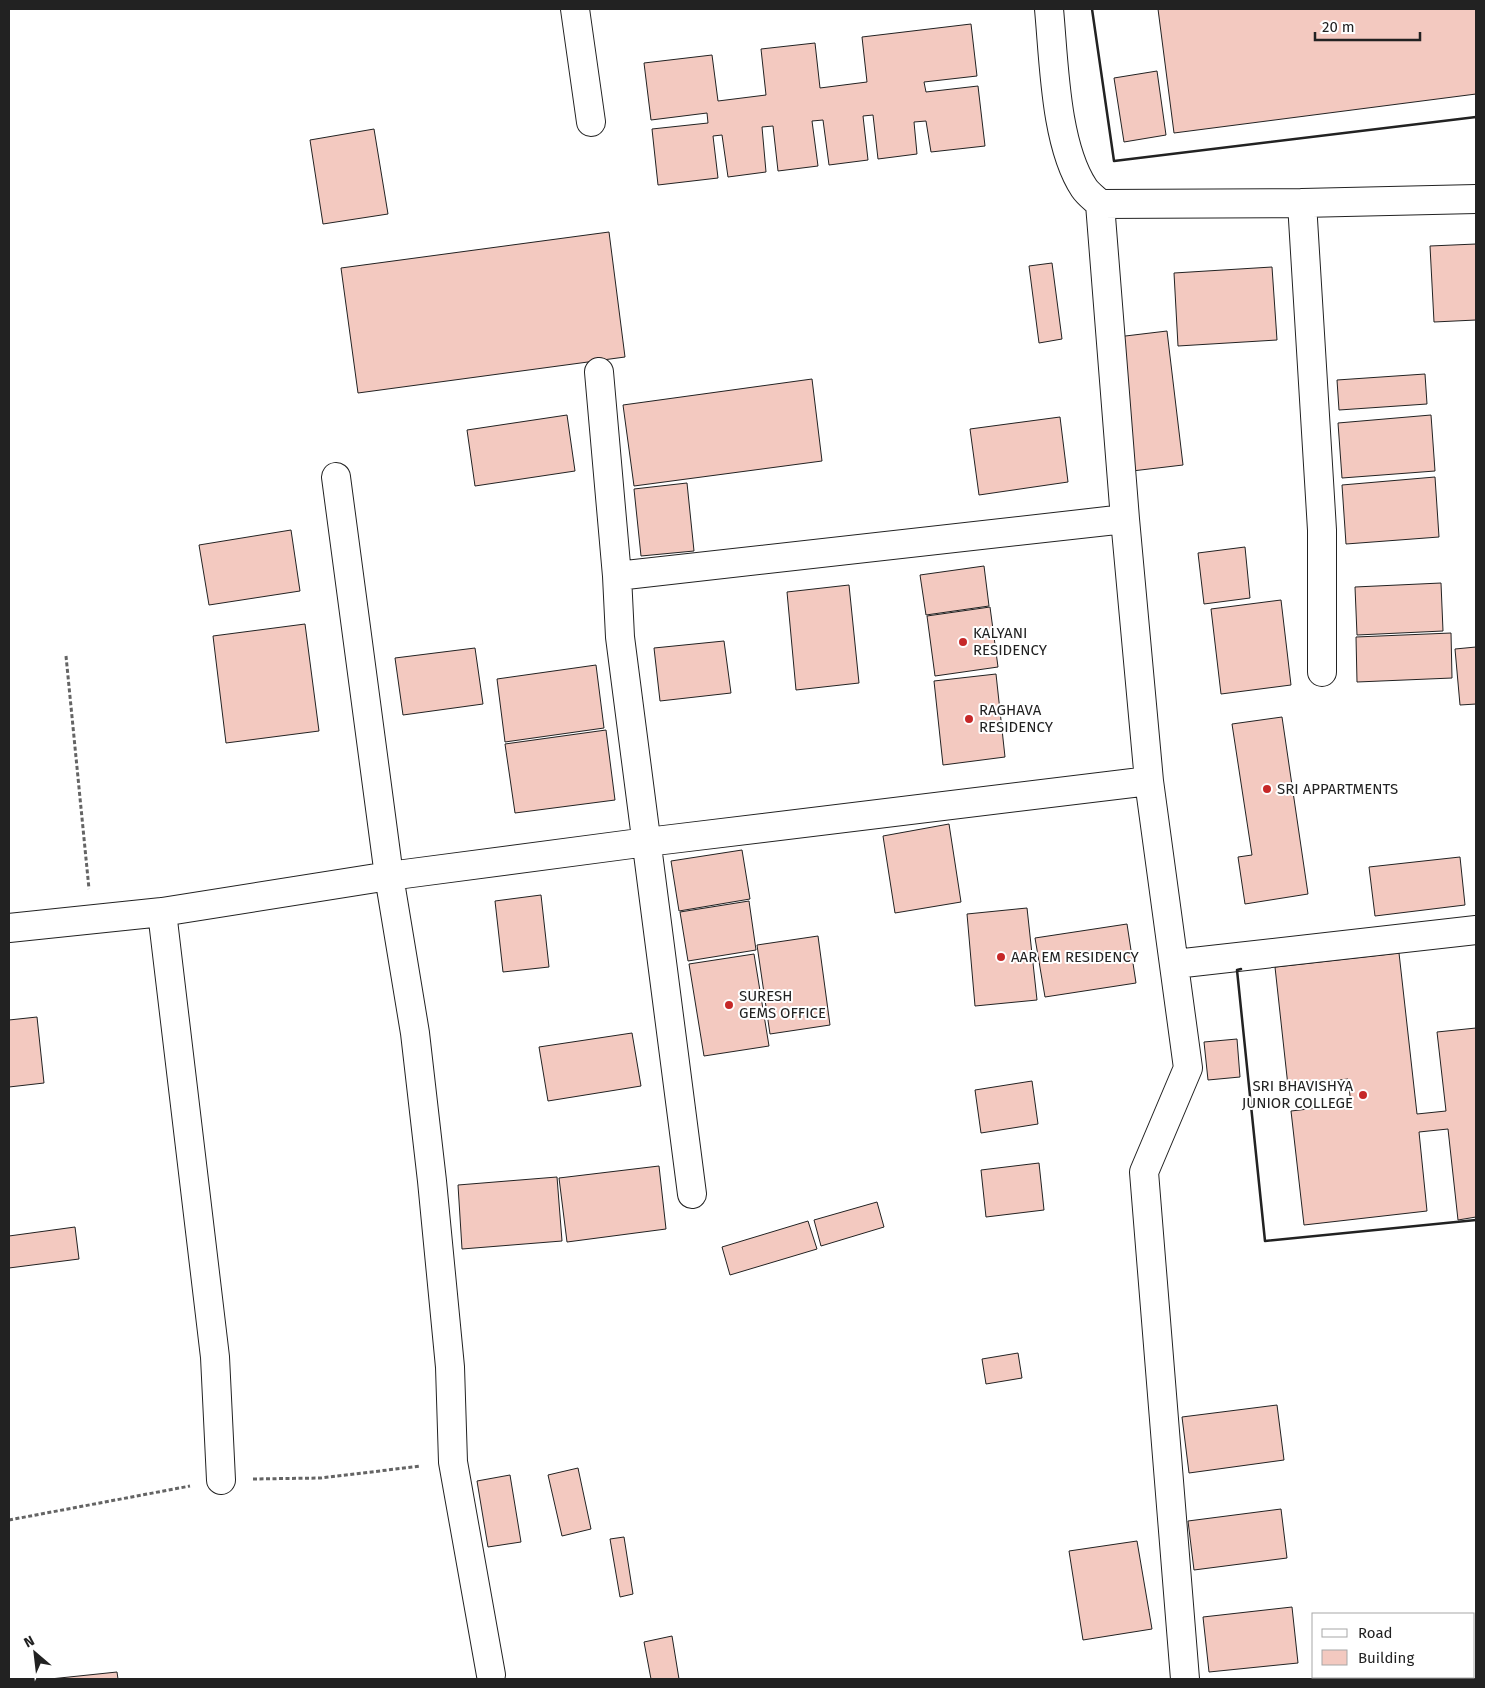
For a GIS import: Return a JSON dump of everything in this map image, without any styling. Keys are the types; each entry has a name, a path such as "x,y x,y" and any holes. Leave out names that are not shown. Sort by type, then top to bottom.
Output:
{"street":[{"path":"575,9 591,122"},
{"path":"1048,9 1056,87 1064,140 1072,165 1084,189 1100,204 1125,519 1149,781 1188,1068 1144,1172 1184,1679"},
{"path":"1100,204 1302,203 1476,199"},
{"path":"1302,203 1322,530 1322,672"},
{"path":"599,372 617,576 620,637 692,1194"},
{"path":"336,477 389,876 415,1033 450,1367 453,1462 492,1674"},
{"path":"617,576 1125,519"},
{"path":"9,928 162,912 389,876 647,842 1149,781"},
{"path":"162,912 214,1357 221,1480"},
{"path":"1175,964 1476,930"}],"path":[{"path":"66,656 92,919"}],"building":[{"path":"1158,9 1476,9 1476,94 1174,133"},
{"path":"971,24 977,76 924,82 926,92 978,86 985,146 931,152 926,121 914,122 917,154 878,159 873,115 863,116 868,160 829,165 823,120 812,121 818,166 778,171 773,126 762,127 766,172 728,177 722,135 713,136 718,178 658,185 652,129 708,123 707,113 651,120 644,63 712,55 718,101 766,95 761,49 815,43 820,88 867,82 862,37"},
{"path":"1157,71 1166,135 1124,142 1114,78"},
{"path":"374,129 388,214 323,224 310,140"},
{"path":"609,232 625,357 358,393 341,268"},
{"path":"1476,244 1476,320 1434,322 1430,246"},
{"path":"1052,263 1062,339 1039,343 1029,266"},
{"path":"1272,267 1277,340 1178,346 1174,273"},
{"path":"1167,331 1183,465 1132,471 1117,337"},
{"path":"1425,374 1427,404 1339,410 1337,380"},
{"path":"812,379 822,461 634,486 623,405"},
{"path":"567,415 575,471 475,486 467,430"},
{"path":"1431,415 1435,471 1342,478 1338,423"},
{"path":"1060,417 1068,482 979,495 970,429"},
{"path":"1435,477 1439,537 1346,544 1342,485"},
{"path":"687,483 694,551 641,556 634,489"},
{"path":"291,530 300,591 209,605 199,545"},
{"path":"1245,547 1250,598 1204,604 1198,553"},
{"path":"984,566 989,606 926,615 920,575"},
{"path":"1441,583 1443,631 1357,635 1355,587"},
{"path":"849,585 859,683 796,690 787,592"},
{"path":"1281,600 1291,685 1221,694 1211,609"},
{"name":"KALYANI RESIDENCY","path":"990,607 998,667 935,676 927,616"},
{"path":"305,624 319,731 226,743 213,636"},
{"path":"1451,633 1452,678 1357,682 1356,637"},
{"path":"724,641 731,693 660,701 654,648"},
{"path":"1476,647 1476,704 1460,705 1455,649"},
{"path":"475,648 483,704 403,715 395,658"},
{"path":"596,665 604,728 505,742 497,679"},
{"name":"RAGHAVA RESIDENCY","path":"996,674 1005,757 943,765 934,681"},
{"name":"SRI APPARTMENTS","path":"1282,717 1308,894 1245,904 1238,857 1252,855 1232,724"},
{"path":"606,730 615,800 515,813 505,744"},
{"path":"949,824 961,902 895,913 883,836"},
{"path":"742,850 750,899 679,911 671,861"},
{"path":"1460,857 1465,905 1375,916 1369,867"},
{"path":"541,895 549,967 503,972 495,901"},
{"path":"749,901 756,950 688,961 680,912"},
{"name":"AAR EM RESIDENCY","path":"1027,908 1037,1000 975,1006 967,914"},
{"path":"1127,924 1136,983 1045,997 1035,938"},
{"path":"818,936 830,1025 770,1034 757,945"},
{"path":"1399,953 1417,1114 1446,1111 1437,1032 1476,1028 1476,1217 1458,1220 1448,1129 1419,1132 1427,1211 1304,1225 1291,1111 1351,1104 1348,1079 1288,1086 1275,967"},
{"name":"SURESH GEMS OFFICE","path":"754,954 769,1046 704,1056 689,964"},
{"path":"37,1017 44,1083 9,1087 9,1020"},
{"path":"632,1033 641,1086 548,1101 539,1047"},
{"path":"1237,1039 1240,1077 1208,1080 1204,1042"},
{"path":"1032,1081 1038,1124 981,1133 975,1090"},
{"path":"1039,1163 1044,1210 986,1217 981,1170"},
{"path":"659,1166 666,1229 567,1242 559,1178"},
{"path":"557,1177 562,1241 462,1249 458,1185"},
{"path":"877,1202 884,1227 821,1246 814,1220"},
{"path":"808,1221 817,1249 730,1275 722,1247"},
{"path":"75,1227 79,1259 9,1268 9,1236"},
{"path":"1018,1353 1022,1378 986,1384 982,1359"},
{"path":"1277,1405 1284,1460 1189,1473 1182,1417"},
{"path":"578,1468 591,1529 562,1536 548,1475"},
{"path":"510,1475 521,1542 488,1547 477,1481"},
{"path":"1281,1509 1287,1558 1194,1570 1188,1521"},
{"path":"624,1537 633,1594 620,1597 610,1539"},
{"path":"1137,1541 1152,1629 1083,1640 1069,1551"},
{"path":"1292,1607 1298,1663 1209,1672 1203,1617"},
{"path":"672,1636 679,1679 651,1679 644,1642"},
{"path":"117,1672 118,1679 50,1679"}],"wall":[{"path":"1092,9 1114,161 1476,117"},
{"path":"1241,969 1237,970 1265,1241 1476,1220"}],"place":[{"name":"KALYANI RESIDENCY","path":"963,642"},
{"name":"RAGHAVA RESIDENCY","path":"969,719"},
{"name":"SRI APPARTMENTS","path":"1267,789"},
{"name":"AAR EM RESIDENCY","path":"1001,957"},
{"name":"SURESH GEMS OFFICE","path":"729,1005"},
{"name":"SRI BHAVISHYA JUNIOR COLLEGE","path":"1363,1095"}]}
